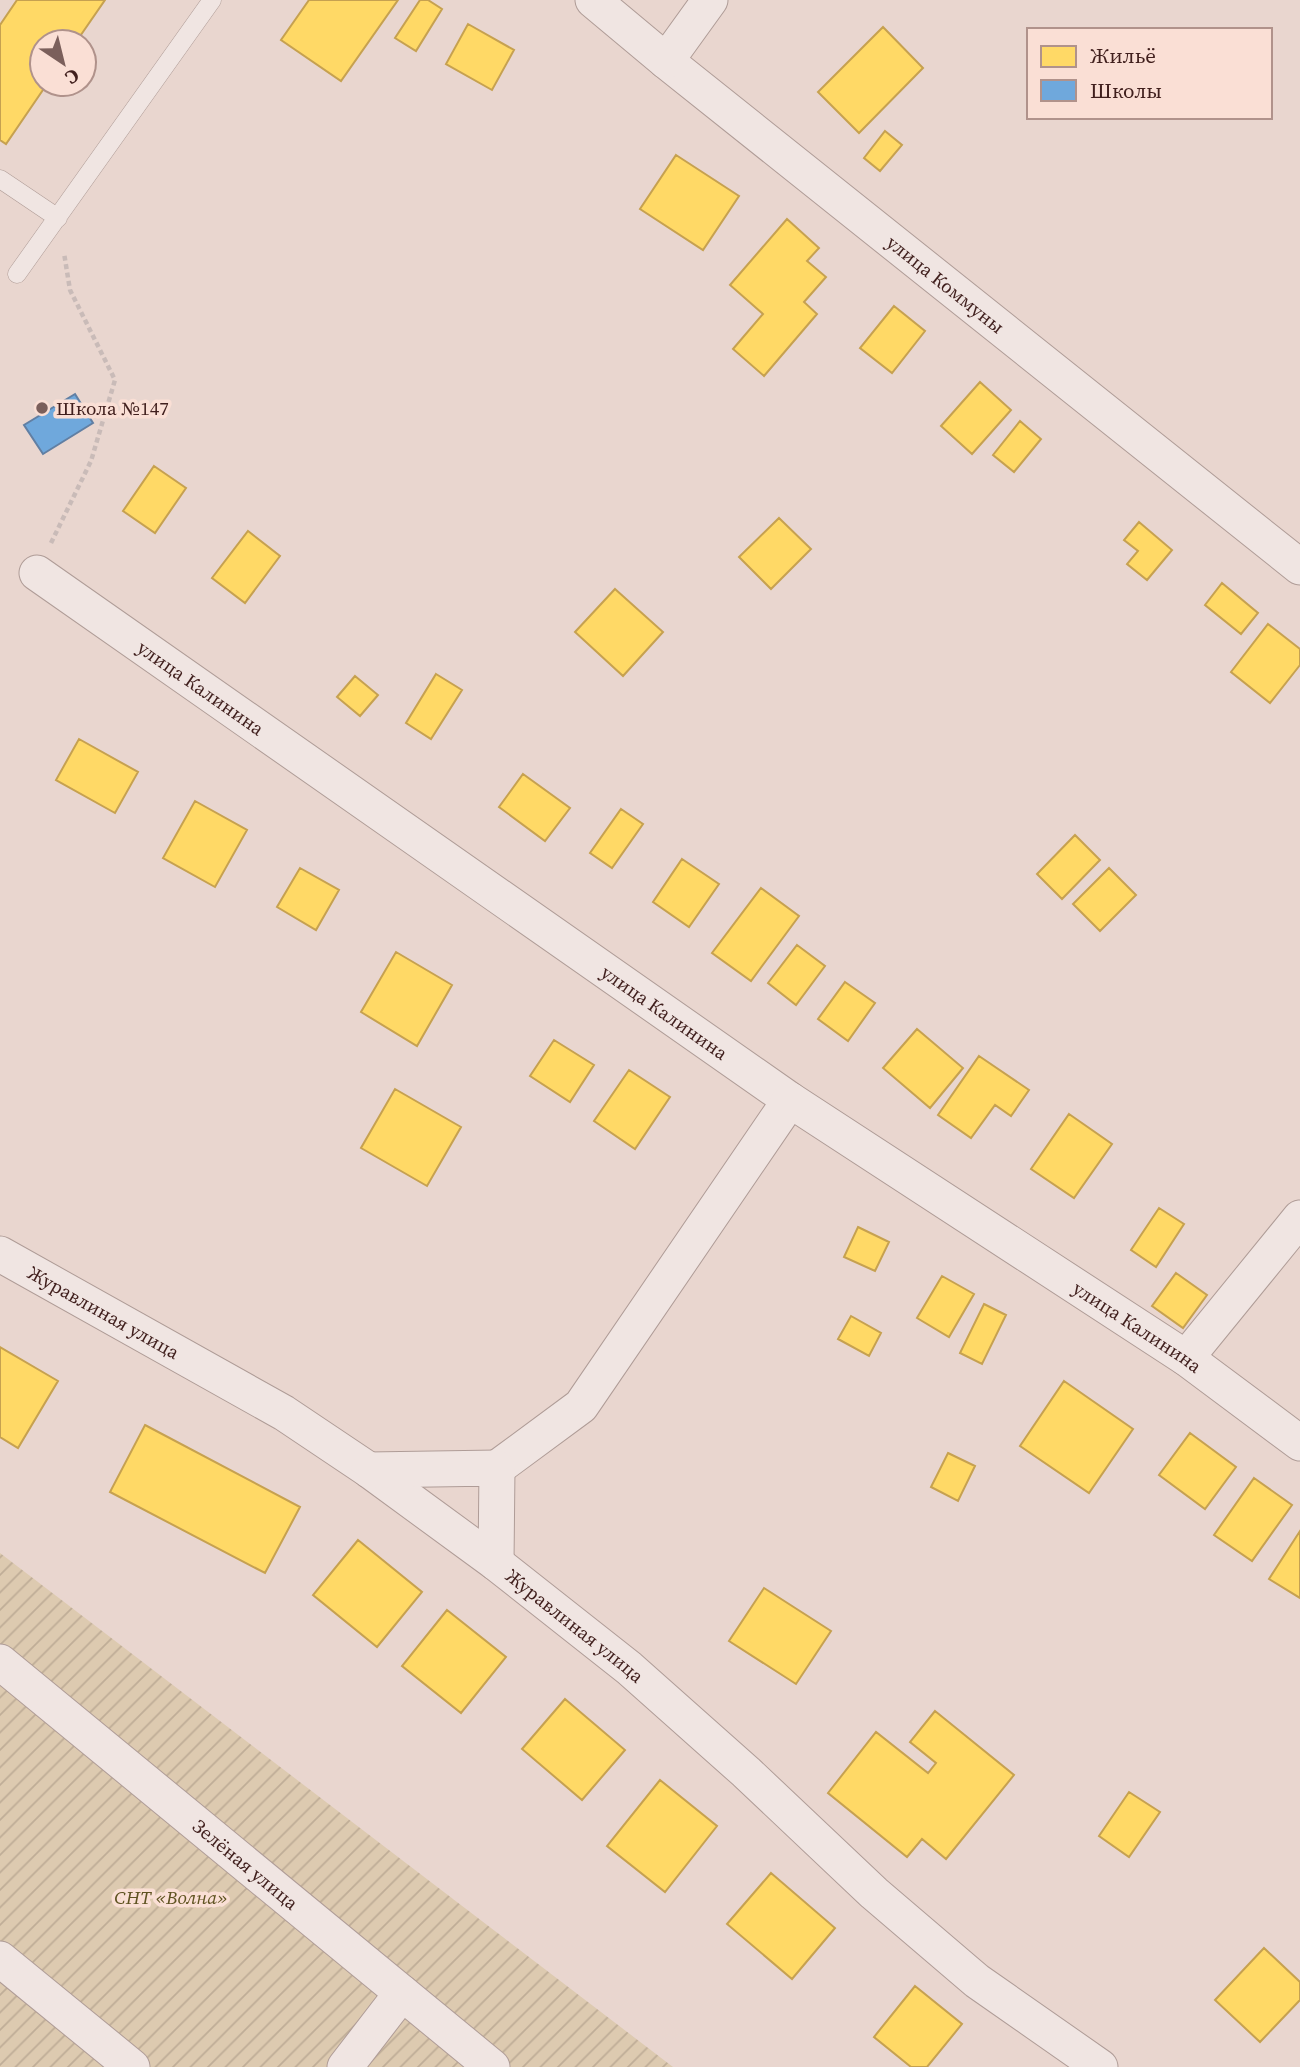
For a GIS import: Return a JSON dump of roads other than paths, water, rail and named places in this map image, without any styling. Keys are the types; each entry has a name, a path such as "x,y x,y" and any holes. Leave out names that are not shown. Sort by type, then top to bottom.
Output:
{"street":[{"name":"улица Коммуны","path":"593,0 1300,567"},
{"path":"666,61 710,0"},
{"name":"улица Калинина","path":"37,573 790,1100 1186,1358 1300,1443"},
{"path":"369,1471 497,1468 581,1406 790,1100"},
{"path":"1186,1358 1300,1218"},
{"name":"Журавлиная улица","path":"0,1254 284,1413 496,1563 629,1668 746,1772 874,1893 977,1981 1100,2067"},
{"path":"496,1563 497,1468"},
{"name":"Зелёная улица","path":"0,1661 492,2067"},
{"path":"0,1959 132,2067"},
{"path":"345,2067 402,1993"}],"lane":[{"path":"17,274 212,0"},
{"path":"0,179 58,218"}],"place":[{"name":"Школа №147","path":"42,408"}],"park label":[{"name":"СНТ «Волна»","path":"171,1897"}]}
